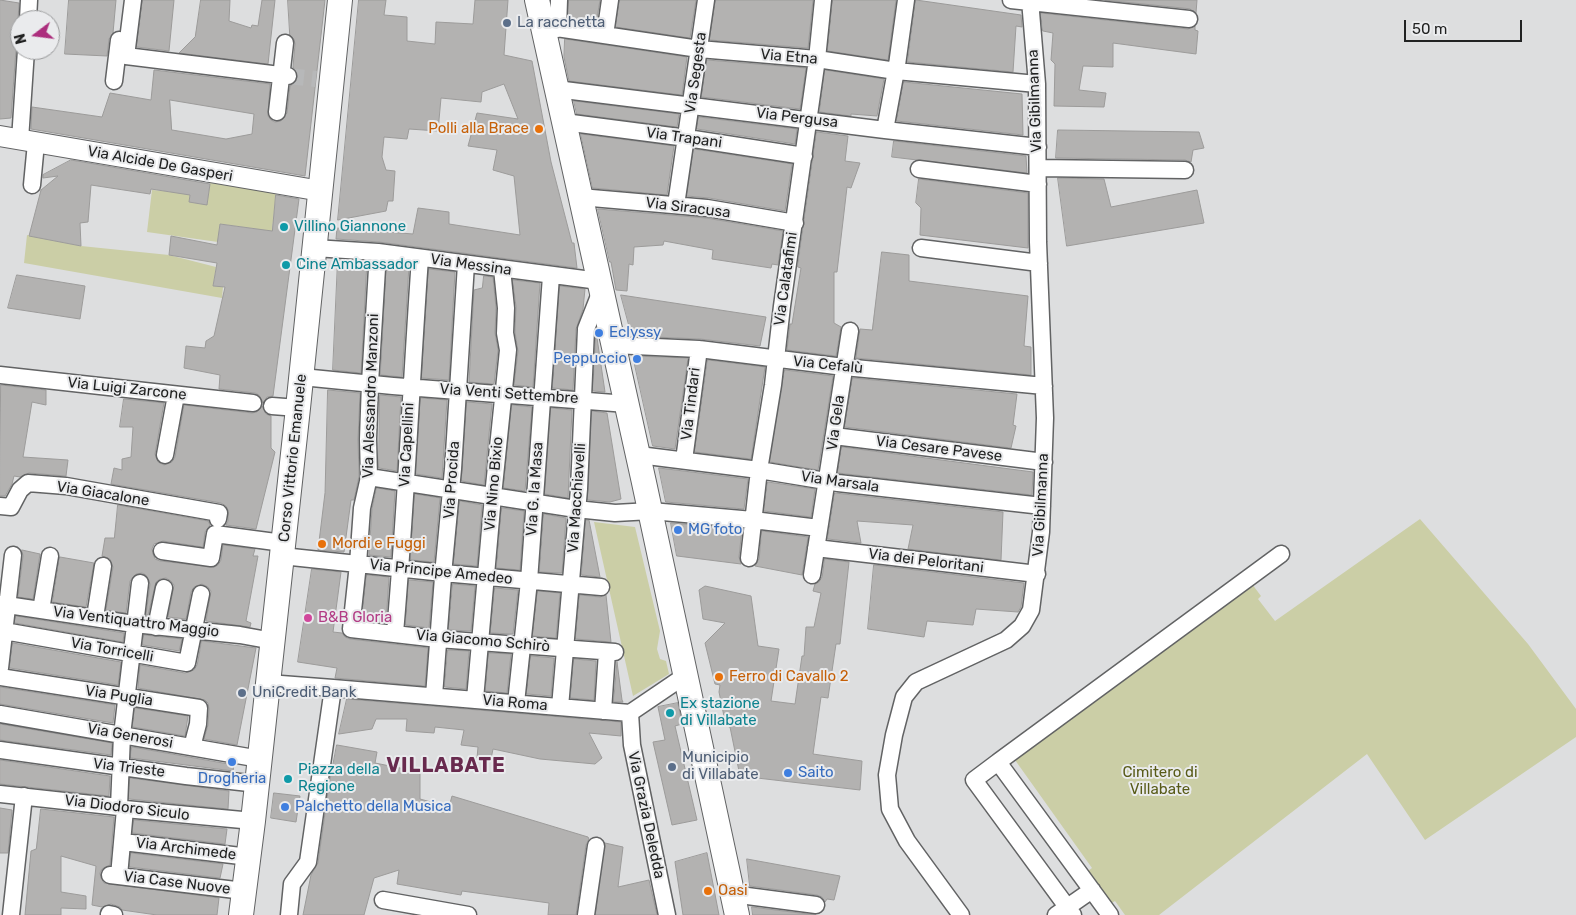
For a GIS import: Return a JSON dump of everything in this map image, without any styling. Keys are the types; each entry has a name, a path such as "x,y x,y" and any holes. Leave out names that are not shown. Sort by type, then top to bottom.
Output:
{"main road":[{"name":"Corso Vittorio Emanuele","path":"241,915 254,821 321,191 324,80 340,0"},
{"path":"537,0 551,28 556,89 639,455 734,904"}],"street":[{"path":"114,81 123,0"},
{"path":"133,0 126,56 284,76"},
{"path":"551,28 559,0"},
{"path":"605,35 610,0"},
{"name":"Via Segesta","path":"676,205 706,0"},
{"name":"Via Calatafimi","path":"749,558 759,470 773,386 782,306 809,120 823,0"},
{"path":"885,130 906,0"},
{"path":"1011,0 1189,19"},
{"name":"Via Gibilmanna","path":"961,915 907,841 890,809 887,775 894,735 904,698 916,682 1006,640 1022,626 1031,610 1037,574 1042,506 1045,418 1039,263 1036,84 1030,1"},
{"name":"Via Etna","path":"551,28 699,49 817,59 896,71 1036,84"},
{"path":"277,112 284,76 285,43"},
{"path":"26,60 28,141 32,185"},
{"name":"Via Pergusa","path":"556,89 1038,147"},
{"name":"Via Trapani","path":"564,122 804,156"},
{"name":"Via Alcide De Gasperi","path":"0,136 321,191"},
{"path":"1038,168 1185,170"},
{"path":"919,169 1038,184"},
{"name":"Via Siracusa","path":"580,197 707,208 795,223"},
{"name":"Via Messina","path":"314,248 378,252 551,276 600,286"},
{"path":"922,248 1039,263"},
{"name":"Via Alessandro Manzoni","path":"351,629 362,508 369,477 370,384 378,252"},
{"name":"Via Capellini","path":"395,633 401,569 420,258"},
{"name":"Via Procida","path":"434,696 443,574 452,489 466,264"},
{"name":"Via Nino Bixio","path":"475,699 492,496 508,350 505,333 506,308 502,269"},
{"name":"Via G. la Masa","path":"516,703 529,581 551,276"},
{"name":"Via Macchiavelli","path":"560,707 576,509 586,329 600,286"},
{"name":"Via Gela","path":"812,575 850,331"},
{"name":"Via Cefalù","path":"613,344 699,348 844,367 1044,386"},
{"name":"Via Tindari","path":"684,460 699,348"},
{"name":"Via Luigi Zarcone","path":"0,376 253,403"},
{"name":"Via Venti Settembre","path":"302,377 627,404"},
{"path":"165,455 176,395"},
{"path":"272,406 298,408"},
{"name":"Via Cesare Pavese","path":"834,436 1044,462"},
{"name":"Via Marsala","path":"639,455 759,470 827,481 1042,506"},
{"path":"369,477 576,509 615,513 651,511 820,528"},
{"name":"Via Giacalone","path":"0,506 11,507 20,490 28,483 66,486 217,524"},
{"path":"162,551 210,558 217,524"},
{"name":"Via Principe Amedeo","path":"217,524 282,550 358,564 443,574 601,587"},
{"name":"Via dei Peloritani","path":"816,548 1037,574"},
{"path":"1092,890 1066,912 974,780 1281,554"},
{"path":"0,668 4,631 4,605 13,555"},
{"path":"41,610 50,556"},
{"path":"95,617 103,566"},
{"path":"122,842 122,735 140,583"},
{"path":"156,627 164,588"},
{"path":"193,630 201,594"},
{"name":"Via Ventiquattro Maggio","path":"4,605 156,627 240,635 273,641"},
{"name":"Via Giacomo Schirò","path":"351,629 438,639 611,652 603,711"},
{"name":"Via Torricelli","path":"4,631 187,663 193,630"},
{"path":"630,713 686,675"},
{"name":"Via Puglia","path":"0,677 199,708 198,724 192,747"},
{"path":"268,683 332,688 308,862 292,884 289,915"},
{"name":"Via Roma","path":"332,688 630,713"},
{"name":"Via Grazia Deledda","path":"630,713 632,745 667,915"},
{"name":"Via Generosi","path":"0,714 260,759"},
{"name":"Via Trieste","path":"0,750 258,784"},
{"path":"998,762 1110,915"},
{"name":"Via Diodoro Siculo","path":"0,794 254,821"},
{"path":"11,915 24,796"},
{"name":"Via Archimede","path":"122,842 249,857"},
{"name":"Via Case Nuove","path":"122,842 115,875 244,891"},
{"path":"586,915 596,846"},
{"path":"383,900 468,915"},
{"path":"734,904 816,905"}],"green space":[{"path":"210,183 276,193 270,249 257,229 220,224 218,242 147,232 152,190 190,193 189,202 207,204"},
{"path":"27,235 81,246 169,255 216,267 213,286 223,287 222,298 24,263"},
{"name":"Cimitero di Villabate","path":"1420,519 1528,644 1576,709 1576,737 1425,840 1367,754 1159,915 1125,915 1115,901 1108,905 1085,873 1092,868 1015,760 1252,584 1261,596 1258,599 1275,621"},
{"path":"594,522 635,527 660,631 657,649 660,659 666,661 669,674 633,696"}],"building":[{"path":"0,0 19,3 19,10 10,10 10,60 15,60 11,118 0,119"},
{"path":"69,0 116,0 113,33 109,39 107,56 65,54"},
{"path":"143,0 174,0 169,51 137,47"},
{"path":"201,0 230,0 229,21 251,28 252,25 258,26 262,0 275,0 268,64 179,53 195,37"},
{"path":"288,0 325,0 305,176 31,129 32,107 102,117 110,93 151,100 154,70 270,84 268,116 275,122 281,121 287,113 290,86 296,82 298,77 293,67 295,44 294,39 290,35","holes":["170,100 254,114 252,134 226,139 172,130"]},
{"path":"359,0 386,0 384,15 407,17 407,41 435,44 436,22 473,24 475,0 508,0 504,55 532,61 551,162 572,243 574,243 577,268 379,242 336,239 337,228 413,234 418,208 449,212 449,224 520,235 514,176 493,170 497,150 468,146 477,113 518,119 504,84 482,92 481,102 441,98 438,131 409,129 407,139 384,137 382,157 386,170 395,171 393,201 388,201 386,211 338,220"},
{"path":"569,0 600,0 596,24 568,20"},
{"path":"620,0 696,0 690,38 616,27"},
{"path":"716,0 813,0 808,48 710,40"},
{"path":"833,0 896,0 888,60 828,51"},
{"path":"916,0 1021,15 1022,27 1016,26 1013,72 908,62"},
{"path":"1105,0 1197,0 1196,13 1190,9"},
{"path":"1041,13 1188,29 1195,26 1195,30 1198,31 1196,54 1113,43 1113,67 1083,66 1079,90 1106,93 1104,107 1054,106 1055,64 1051,60 1053,33 1043,31"},
{"path":"565,39 687,57 682,95 569,81 564,57"},
{"path":"707,60 806,68 800,109 702,97"},
{"path":"825,70 884,79 877,116 851,114 851,116 820,112"},
{"path":"904,82 1022,94 1023,135 897,121"},
{"path":"574,101 679,114 677,127 577,114"},
{"path":"699,117 797,129 795,144 697,129"},
{"path":"1058,130 1199,132 1204,148 1193,150 1191,162 1185,160 1056,158"},
{"path":"817,132 848,136 845,161 860,163 851,188 847,187 837,272 834,272 834,323 841,327 836,356 787,350 801,268 798,267"},
{"path":"581,134 674,146 667,195 593,188"},
{"path":"894,141 1026,156 1027,173 892,157"},
{"path":"694,149 792,164 785,211 687,196"},
{"path":"71,160 210,184 207,205 189,202 190,195 151,189 150,194 91,185 88,222 80,223 81,246 29,236 41,190 58,176 43,178 43,175"},
{"path":"1058,178 1104,179 1111,207 1197,190 1204,223 1067,246"},
{"path":"919,179 1028,193 1028,248 920,235 921,208 916,203"},
{"path":"276,195 299,199 273,396 267,397 263,403 259,395 255,393 219,389 220,375 184,368 186,346 205,348 206,341 214,336 225,287 213,286 217,263 169,255 171,236 217,245 220,224 272,231"},
{"path":"598,209 706,218 783,231 778,265 772,264 771,268 712,259 713,250 664,241 663,245 634,247 633,265 629,264 627,291 616,290"},
{"path":"882,252 909,255 909,281 1028,296 1024,346 1031,347 1031,375 856,358 860,329 872,330"},
{"path":"338,260 367,261 361,373 333,370"},
{"path":"387,263 409,266 402,377 381,375"},
{"path":"429,269 455,272 449,380 422,378"},
{"path":"17,275 85,286 80,319 8,308"},
{"path":"484,276 493,277 496,308 495,333 498,350 494,384 469,382 474,290 482,288"},
{"path":"513,280 540,283 533,387 514,385 518,351 515,332 516,307"},
{"path":"560,286 585,289 583,309 576,329 573,390 553,388"},
{"path":"621,295 766,317 760,346 700,339 632,336"},
{"path":"596,331 605,392 593,391"},
{"path":"633,356 688,358 675,449 653,446"},
{"path":"708,360 765,367 751,459 695,452"},
{"path":"785,370 833,376 818,470 770,462"},
{"path":"853,378 1017,394 1013,425 1016,426 1011,448 845,427"},
{"path":"1,385 46,390 46,405 32,402 23,457 68,460 66,476 29,473 20,477 14,476 5,496 0,496"},
{"path":"328,390 360,393 359,476 354,500 351,500 344,552 318,550 325,493"},
{"path":"380,395 401,397 397,471 379,468"},
{"path":"421,398 447,400 442,478 416,474"},
{"path":"124,399 164,403 155,454 158,462 164,465 172,462 175,457 184,405 252,413 257,412 262,406 266,414 271,416 271,448 275,452 256,529 226,525 228,510 221,503 111,484 114,468 122,470 122,459 131,457 133,427 120,427"},
{"path":"467,402 492,404 484,485 462,481"},
{"path":"512,405 532,407 525,491 504,488"},
{"path":"551,408 572,410 568,498 545,494"},
{"path":"592,411 607,413 621,499 610,502 588,500"},
{"path":"842,447 1033,472 1032,495 838,473"},
{"path":"659,468 748,479 744,509 666,502"},
{"path":"768,482 815,489 811,517 764,511"},
{"path":"377,488 395,491 391,557 369,555 372,509"},
{"path":"835,493 1003,512 1001,560 908,549 913,525 857,521 861,543 828,539"},
{"path":"415,494 440,498 434,562 411,560"},
{"path":"460,501 482,505 477,566 454,564"},
{"path":"118,505 208,521 210,525 205,532 203,547 163,541 154,544 153,554 155,559 160,561 214,567 221,560 223,545 255,549 253,556 258,556 246,621 251,623 250,627 206,621 211,591 202,584 194,587 191,592 186,619 168,617 174,585 166,578 156,582 148,615 146,615 150,584 146,575 142,573 136,574 130,581 126,613 106,610 113,567 110,559 102,556 105,538 114,538"},
{"path":"502,508 524,511 520,570 497,568"},
{"path":"544,514 566,518 562,573 540,572"},
{"path":"586,520 589,520 600,577 582,575"},
{"path":"671,523 742,529 739,557 741,564 677,556"},
{"path":"762,531 808,537 802,575 755,566 759,559"},
{"path":"22,550 40,554 33,599 18,597 23,556"},
{"path":"60,557 94,563 86,607 53,602"},
{"path":"825,559 849,562 840,644 836,644 828,698 821,697 813,754 862,761 860,790 740,776 730,727 726,726 719,692 720,685 715,684 705,643 725,623 703,619 699,590 705,586 751,596 758,646 779,649 771,701 795,704 802,656 804,656 806,627 814,627 821,593 813,591 815,584 822,577"},
{"path":"874,565 1024,583 1021,607 1018,612 976,609 973,625 927,621 924,637 868,629"},
{"path":"312,569 341,572 333,632 342,633 350,639 428,648 425,686 335,678 337,668 298,662"},
{"path":"367,575 389,577 386,623 362,620"},
{"path":"409,580 433,582 429,628 406,625"},
{"path":"453,584 475,586 471,631 449,630"},
{"path":"495,588 518,590 513,634 491,633"},
{"path":"538,591 560,593 556,638 533,636"},
{"path":"580,595 600,597 606,595 611,642 576,639"},
{"path":"16,616 124,633 123,642 15,623"},
{"path":"144,635 182,639 179,651 143,645"},
{"path":"202,641 256,648 237,745 204,739 208,725 209,709 208,703 205,700 138,688 140,665 185,673 194,670 197,665"},
{"path":"13,643 121,662 118,685 10,668"},
{"path":"448,650 469,651 466,689 445,687"},
{"path":"489,653 511,654 507,693 486,691"},
{"path":"531,656 554,658 551,696 527,694"},
{"path":"574,659 596,661 594,700 571,698"},
{"path":"617,662 622,700 623,702 614,702"},
{"path":"0,687 115,705 113,723 0,704"},
{"path":"347,699 621,722 621,736 589,733 602,758 595,764 540,759 493,749 491,759 477,758 478,747 461,745 464,730 435,727 434,733 406,731 407,719 376,719 372,729 339,734"},
{"name":"Municipio di Villabate","path":"678,703 682,724 675,726 697,820 672,825 653,742 665,740 658,707"},
{"path":"135,708 188,716 185,736 133,727"},
{"path":"0,724 112,743 111,755 0,740"},
{"path":"337,745 377,752 375,763 420,772 420,799 449,807 452,796 588,837 576,915 548,915 549,903 462,891 461,895 397,884 399,870 374,878 364,915 303,915 311,875 318,863 329,785"},
{"path":"132,747 234,765 233,771 131,758"},
{"path":"0,760 110,776 109,796 0,784"},
{"path":"130,778 229,791 228,809 129,799"},
{"name":"Palchetto della Musica","path":"274,793 300,796 296,822 271,818"},
{"path":"0,808 12,810 8,853 0,853"},
{"path":"41,809 114,817 110,865 102,869 100,873 104,883 219,898 217,915 157,915 122,910 120,907 111,904 102,907 92,905 96,866 61,856 61,892 86,896 86,909 61,908 61,915 25,915 31,851 36,849"},
{"path":"134,820 227,829 225,844 133,833"},
{"path":"605,843 623,847 618,887 649,880 657,915 596,915"},
{"path":"131,853 223,864 220,878 130,867"},
{"path":"707,853 719,915 683,915 675,862"},
{"path":"747,859 840,876 834,900 827,899 825,902 822,897 817,895 750,886"},
{"path":"752,907 815,915 753,915"}],"tunnel":[{"path":"288,76 316,79"}],"place":[{"name":"La racchetta","path":"507,23"},
{"name":"Polli alla Brace","path":"539,129"},
{"name":"Villino Giannone","path":"284,227"},
{"name":"Cine Ambassador","path":"286,265"},
{"name":"Eclyssy","path":"599,333"},
{"name":"Peppuccio","path":"637,359"},
{"name":"MG foto","path":"678,530"},
{"name":"Mordi e Fuggi","path":"322,544"},
{"name":"B&B Gloria","path":"308,618"},
{"name":"Ferro di Cavallo 2","path":"719,677"},
{"name":"UniCredit Bank","path":"242,693"},
{"name":"Ex stazione di Villabate","path":"670,713"},
{"name":"Drogheria","path":"232,762"},
{"name":"Municipio di Villabate","path":"672,767"},
{"name":"Saito","path":"788,773"},
{"name":"Piazza della Regione","path":"288,779"},
{"name":"Palchetto della Musica","path":"285,807"},
{"name":"Oasi","path":"708,891"}],"district":[{"name":"VILLABATE","path":"446,766"}]}
